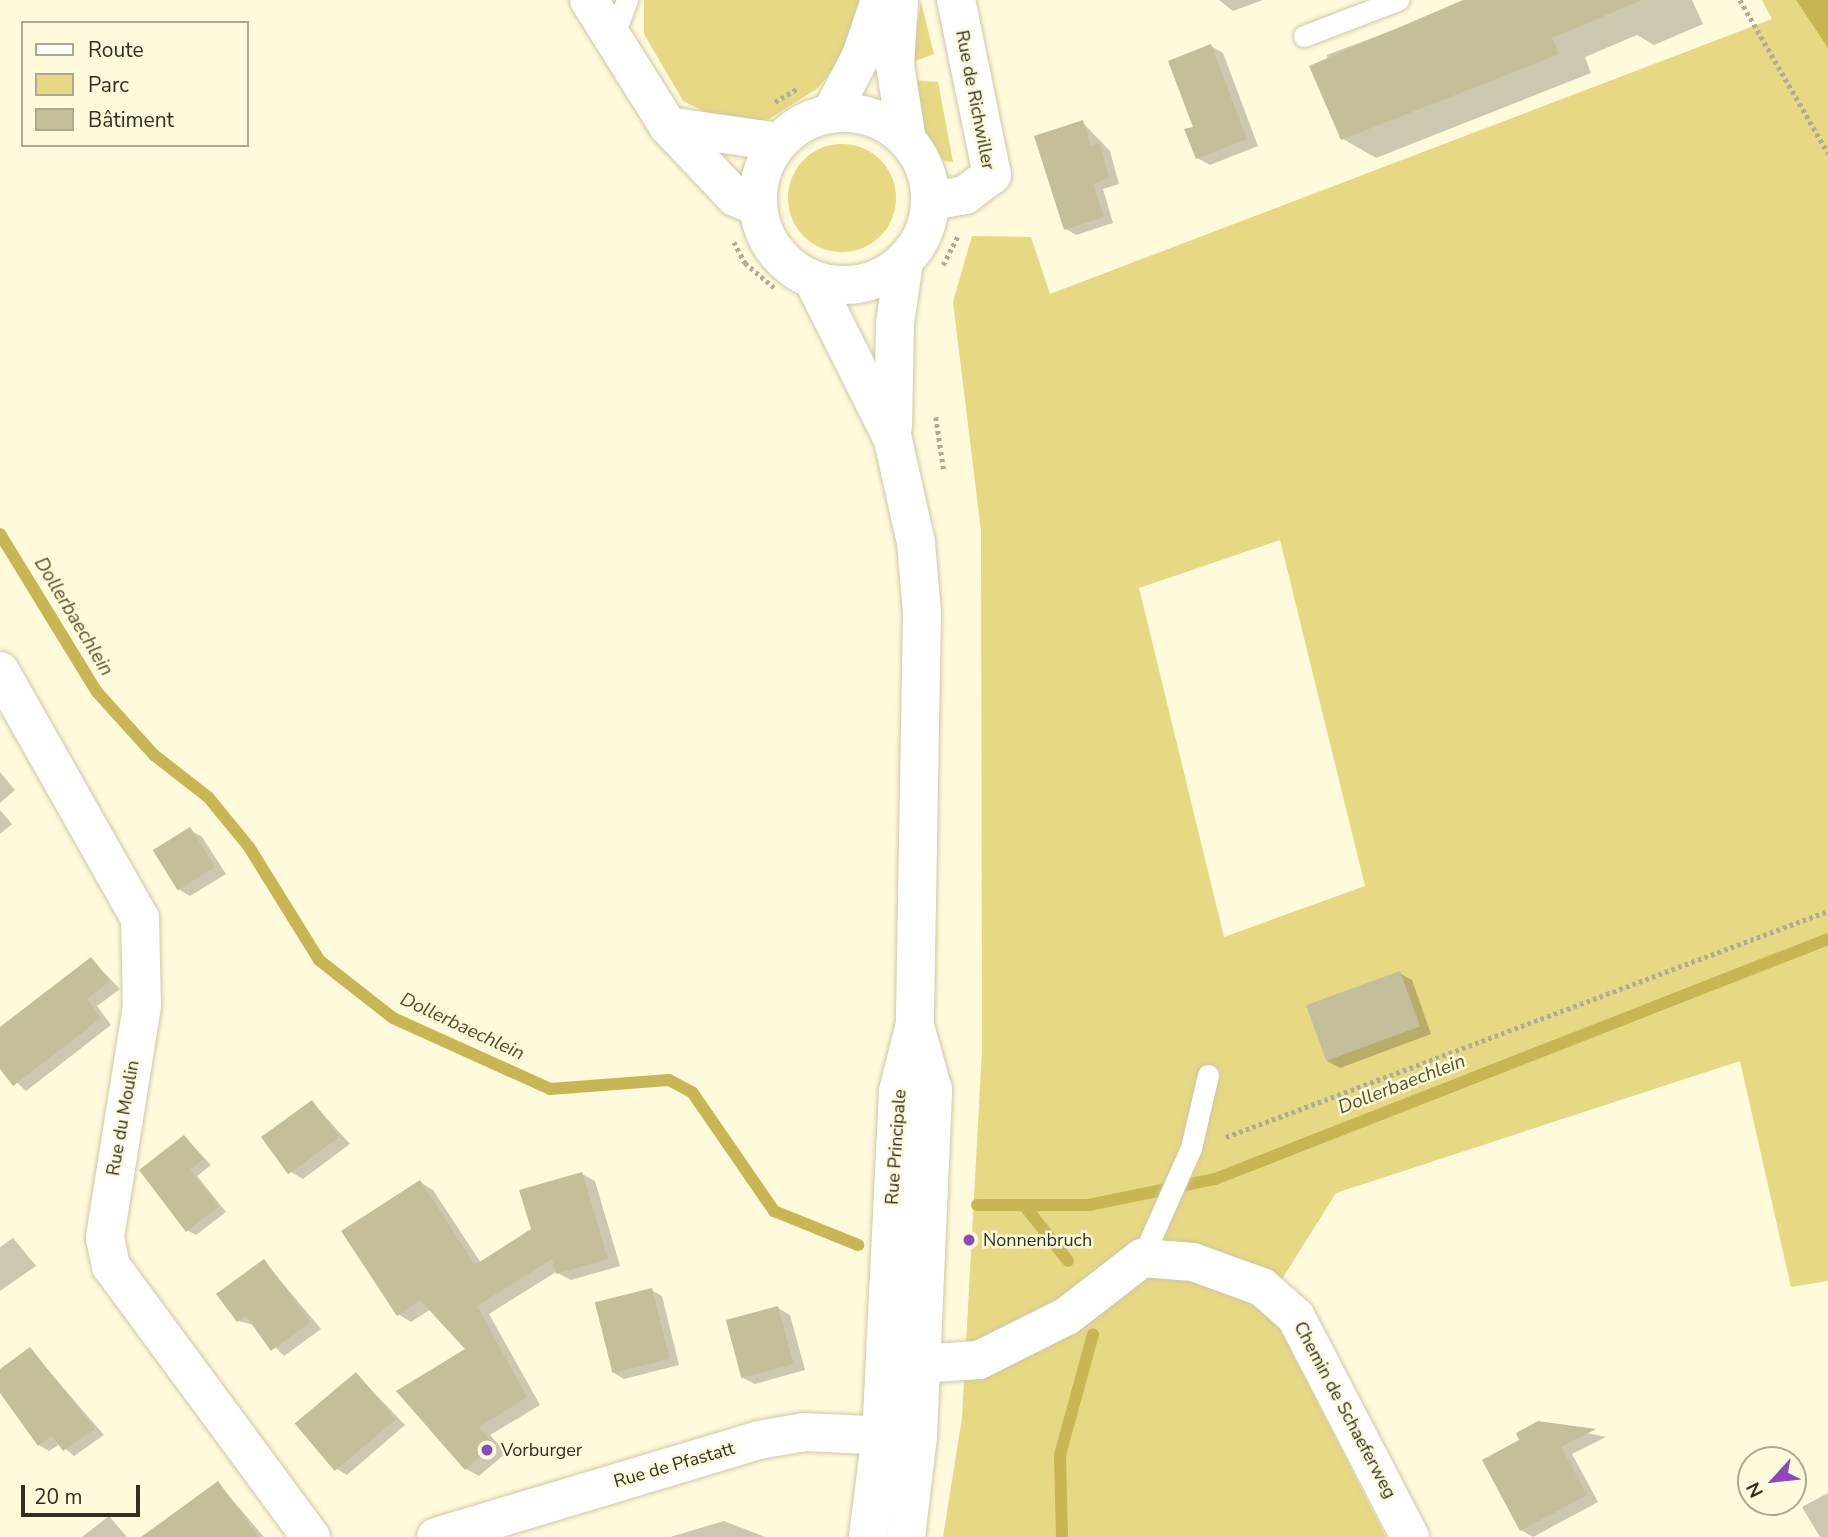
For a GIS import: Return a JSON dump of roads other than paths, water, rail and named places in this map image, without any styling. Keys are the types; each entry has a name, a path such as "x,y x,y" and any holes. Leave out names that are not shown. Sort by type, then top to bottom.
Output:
{"main road":[{"path":"589,0 668,126 735,197 758,207"},
{"path":"831,113 861,56 880,0"},
{"path":"899,0 895,65 907,140"},
{"name":"Rue de Richwiller","path":"931,201 965,195 992,175 956,0"},
{"path":"668,126 772,125 831,113 872,118 907,140 921,158 931,201 928,224 904,262 894,323 893,440 916,543 922,613 915,1024"},
{"path":"772,125 758,207 775,252 893,440"},
{"path":"800,289 861,285 904,262"},
{"name":"Rue du Moulin","path":"0,671 140,918 142,1006 105,1238 111,1266 311,1537"},
{"name":"Rue Principale","path":"906,1537 899,1436 885,1365 898,1091 915,1024"},
{"name":"Rue Principale","path":"868,1537 922,1367 933,1090 915,1024"},
{"path":"885,1365 922,1367 979,1360 1067,1316 1142,1258"},
{"name":"Chemin de Schaeferweg","path":"1142,1258 1193,1262 1262,1287 1296,1317 1410,1537"},
{"name":"Rue de Pfastatt","path":"449,1535 760,1440 804,1432 899,1436"}],"lane":[{"path":"612,38 627,0"},
{"path":"1304,36 1398,0"},
{"path":"1142,1258 1191,1148 1208,1075"}],"waterway":[{"name":"Dollerbaechlein","path":"0,534 97,692 154,755 208,797 249,847 319,960 393,1018 550,1089 669,1080 692,1092 774,1211 858,1245"},
{"name":"Dollerbaechlein","path":"977,1205 1089,1205 1215,1179 1828,939"},
{"path":"1024,1205 1068,1261"},
{"path":"1062,1537 1060,1455 1093,1334"}],"place":[{"name":"Nonnenbruch","path":"969,1240"},
{"name":"Vorburger","path":"487,1450"}]}
